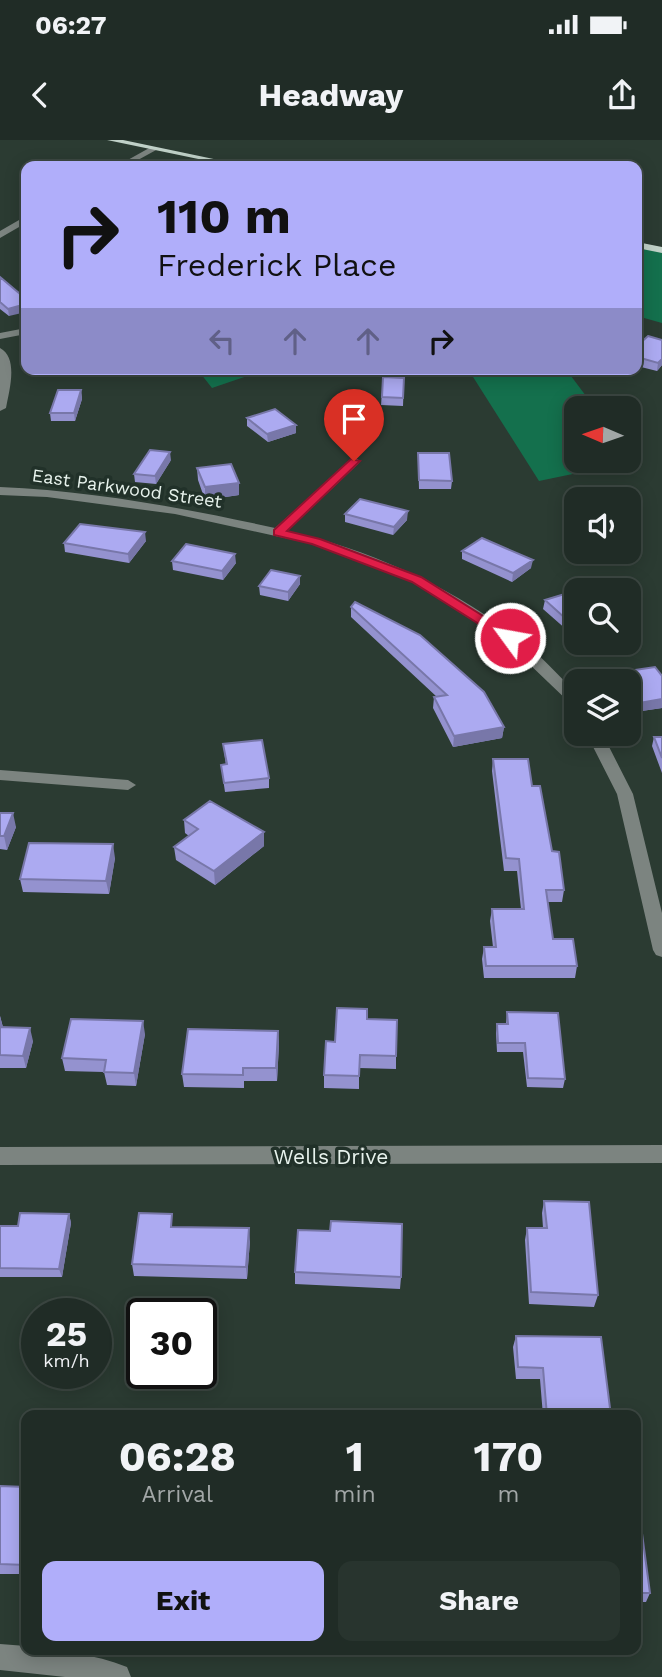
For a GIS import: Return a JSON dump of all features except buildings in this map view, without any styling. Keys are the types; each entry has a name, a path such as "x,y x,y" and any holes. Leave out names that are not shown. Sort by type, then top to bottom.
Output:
{"main road":[{"path":"111,140 217,161"},
{"path":"642,246 662,250"}],"street":[{"path":"131,161 154,149"},
{"path":"0,235 21,222"},
{"path":"0,336 21,332"},
{"path":"0,351 4,356 6,373 0,408"},
{"path":"278,532 354,461"},
{"name":"East Parkwood Street","path":"0,491 175,510 316,541 416,579 510,638 564,690"},
{"path":"601,746 625,794 662,950"},
{"path":"0,775 128,785"},
{"name":"Wells Drive","path":"0,1156 662,1154"},
{"path":"0,1657 63,1662 117,1677"}],"green space":[{"path":"647,247 662,250 662,323 642,317 642,252"},
{"path":"202,375 250,375 212,388"},
{"path":"472,375 570,375 586,396 564,396 564,473 577,473 539,481"}],"route":[{"path":"354,461 278,532 316,541 416,579 510,638"}]}
